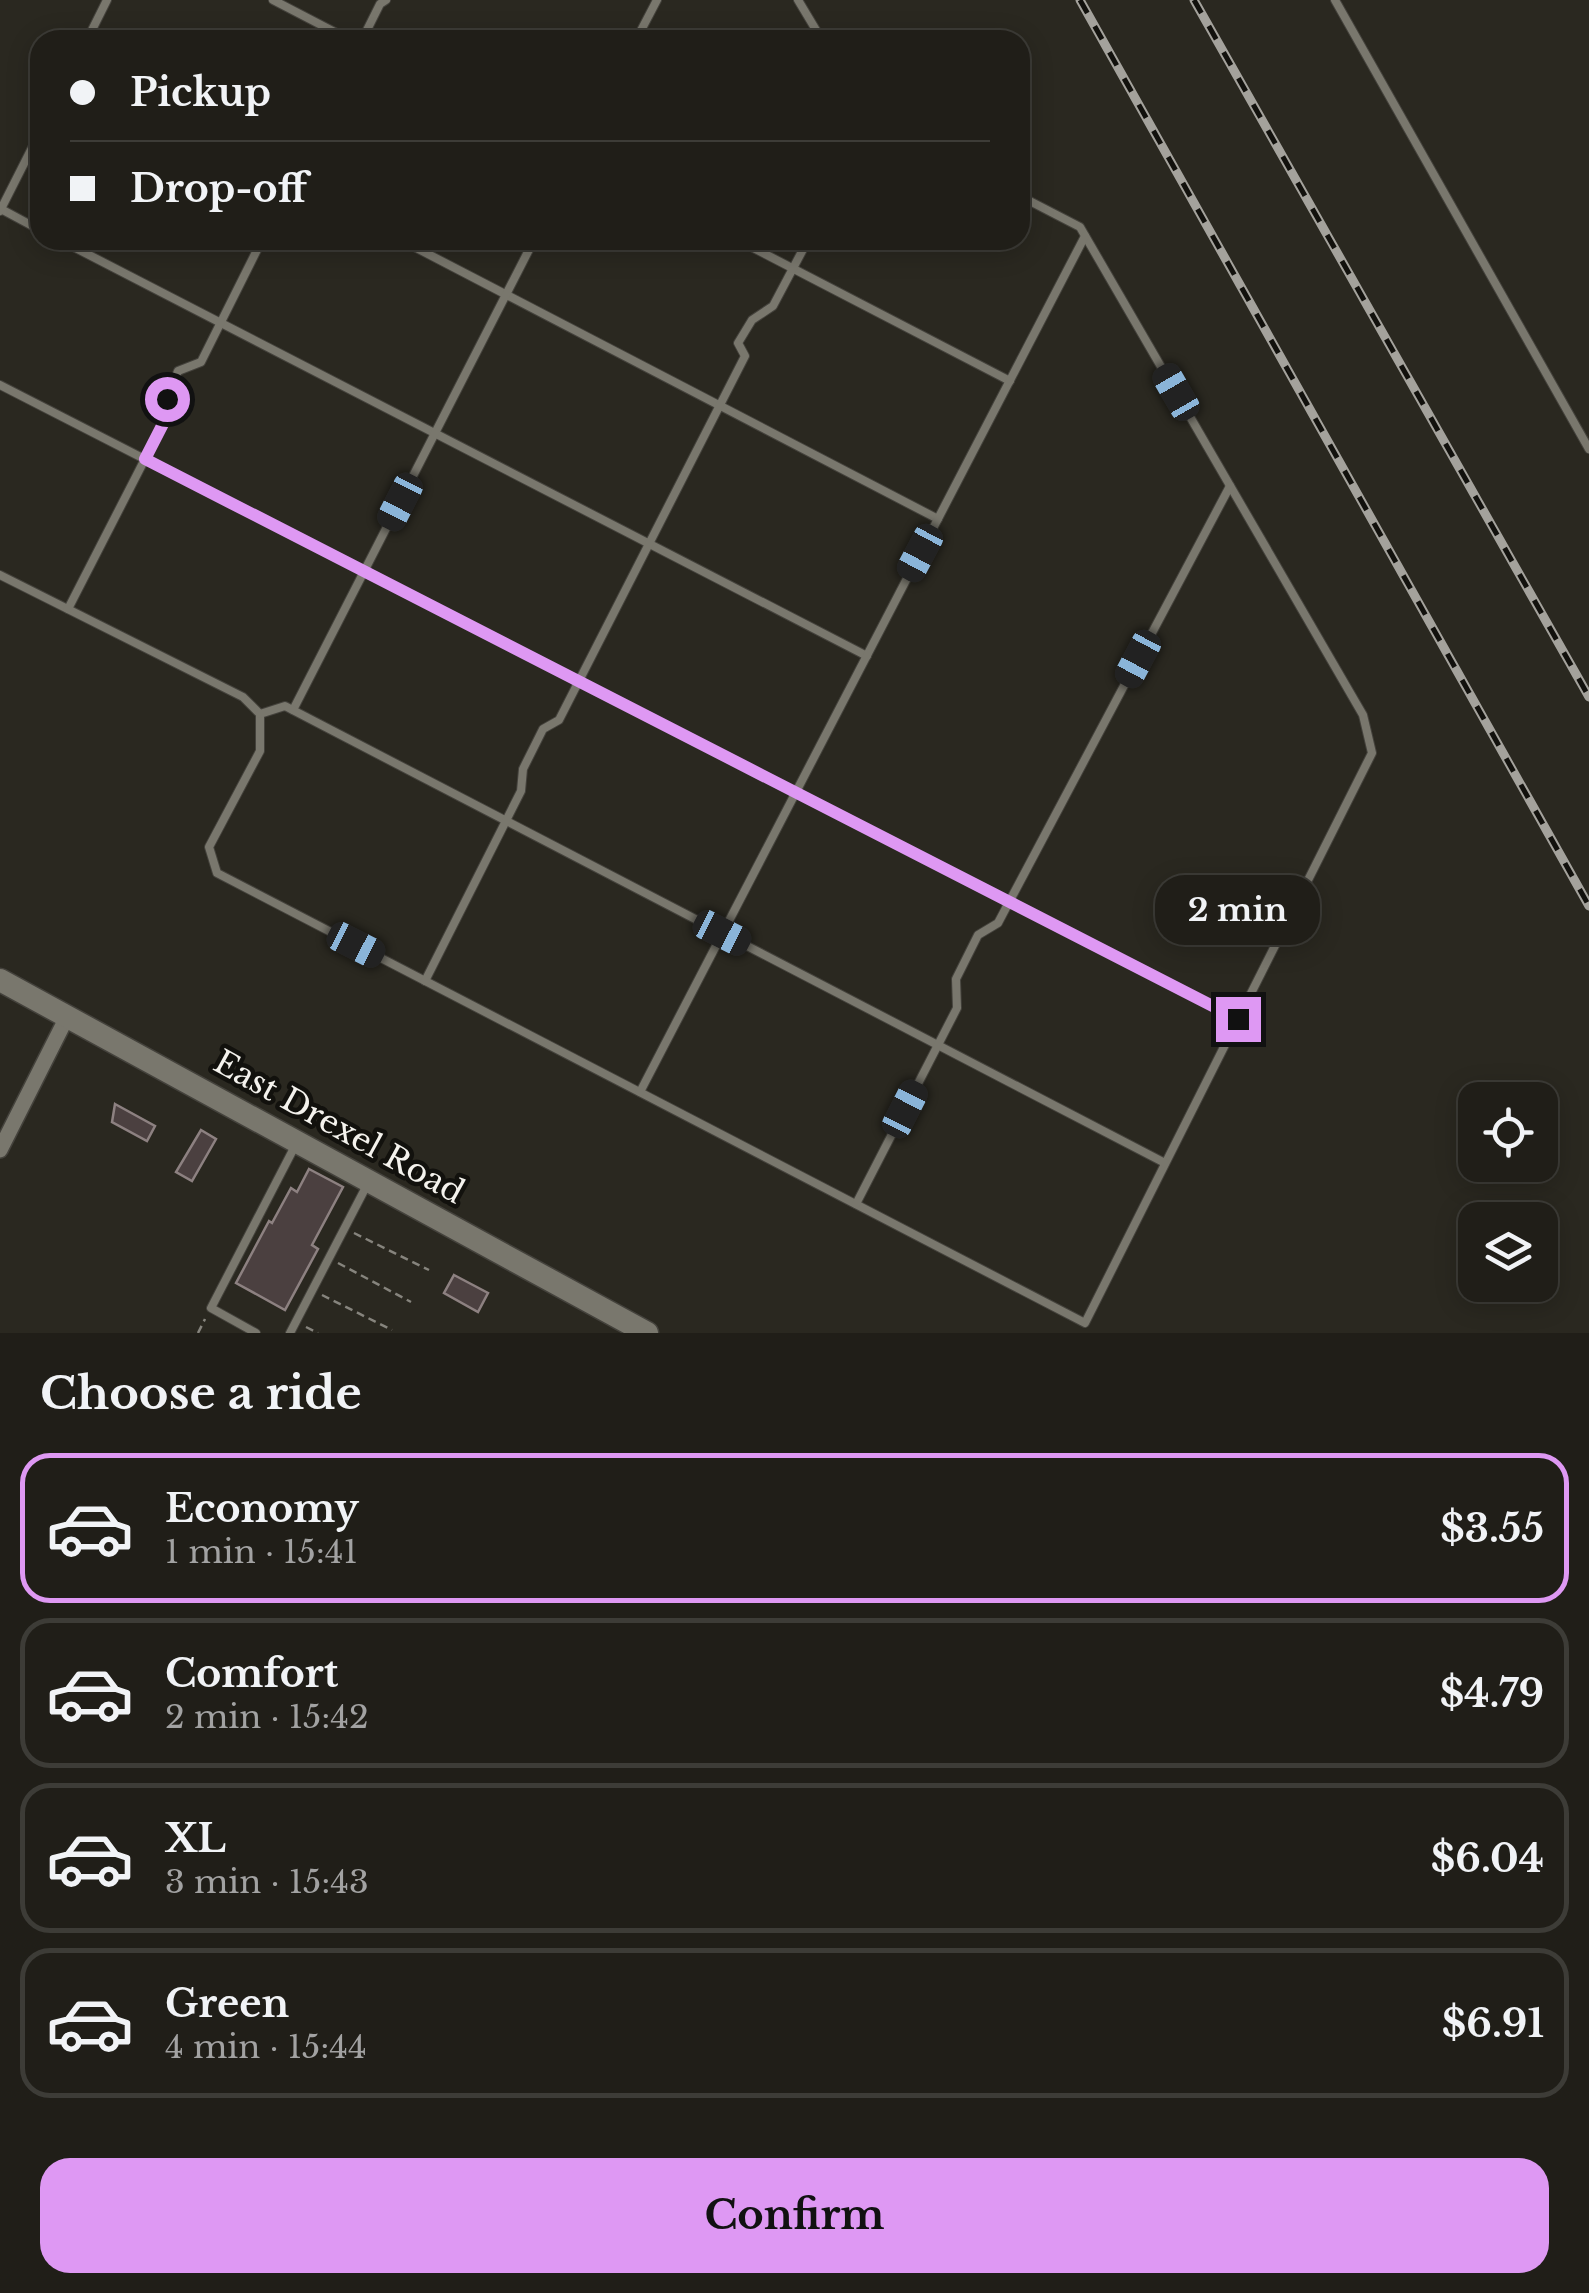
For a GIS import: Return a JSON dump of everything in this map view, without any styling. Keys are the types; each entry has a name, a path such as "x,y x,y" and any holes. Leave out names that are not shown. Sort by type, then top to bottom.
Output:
{"street":[{"name":"East Drexel Road","path":"0,980 647,1333"},
{"path":"0,1150 68,1016"}],"lane":[{"path":"92,30 107,0"},
{"path":"273,0 331,30"},
{"path":"367,30 386,0"},
{"path":"641,30 657,0"},
{"path":"798,0 816,30"},
{"path":"1335,0 1589,449"},
{"path":"30,152 0,210 30,225"},
{"path":"0,574 244,697 260,714 260,750 209,847 217,873 1085,1323 1372,753 1362,715 1080,227 1030,201"},
{"path":"640,1092 1085,236"},
{"path":"80,250 867,656"},
{"path":"68,609 166,418 167,399 178,371 200,362 257,250"},
{"path":"420,250 938,518"},
{"path":"294,710 529,250"},
{"path":"758,250 1010,380"},
{"path":"426,981 522,790 523,769 543,729 559,720 745,356 738,343 752,320 773,306 803,250"},
{"path":"0,384 1238,1019"},
{"path":"856,1204 957,1008 956,978 978,935 998,923 1010,902 1230,486"},
{"path":"260,714 285,706 294,710 1166,1163"},
{"path":"256,1333 210,1308 298,1142"},
{"path":"290,1333 369,1181"}],"path":[{"path":"344,1228 428,1270"},
{"path":"329,1258 411,1302"},
{"path":"312,1290 392,1330"},
{"path":"198,1333 210,1308"}],"building":[{"path":"115,1104 155,1126 147,1141 112,1122"},
{"path":"201,1130 216,1139 192,1181 176,1172"},
{"path":"309,1169 343,1187 312,1245 318,1249 285,1310 236,1283 269,1221 272,1223 291,1188 297,1192"},
{"path":"454,1275 488,1293 478,1312 444,1293"}],"railway":[{"path":"1080,0 1589,906"},
{"path":"1194,0 1589,697"}],"route":[{"path":"167,399 166,418 145,459 1238,1019"}]}
